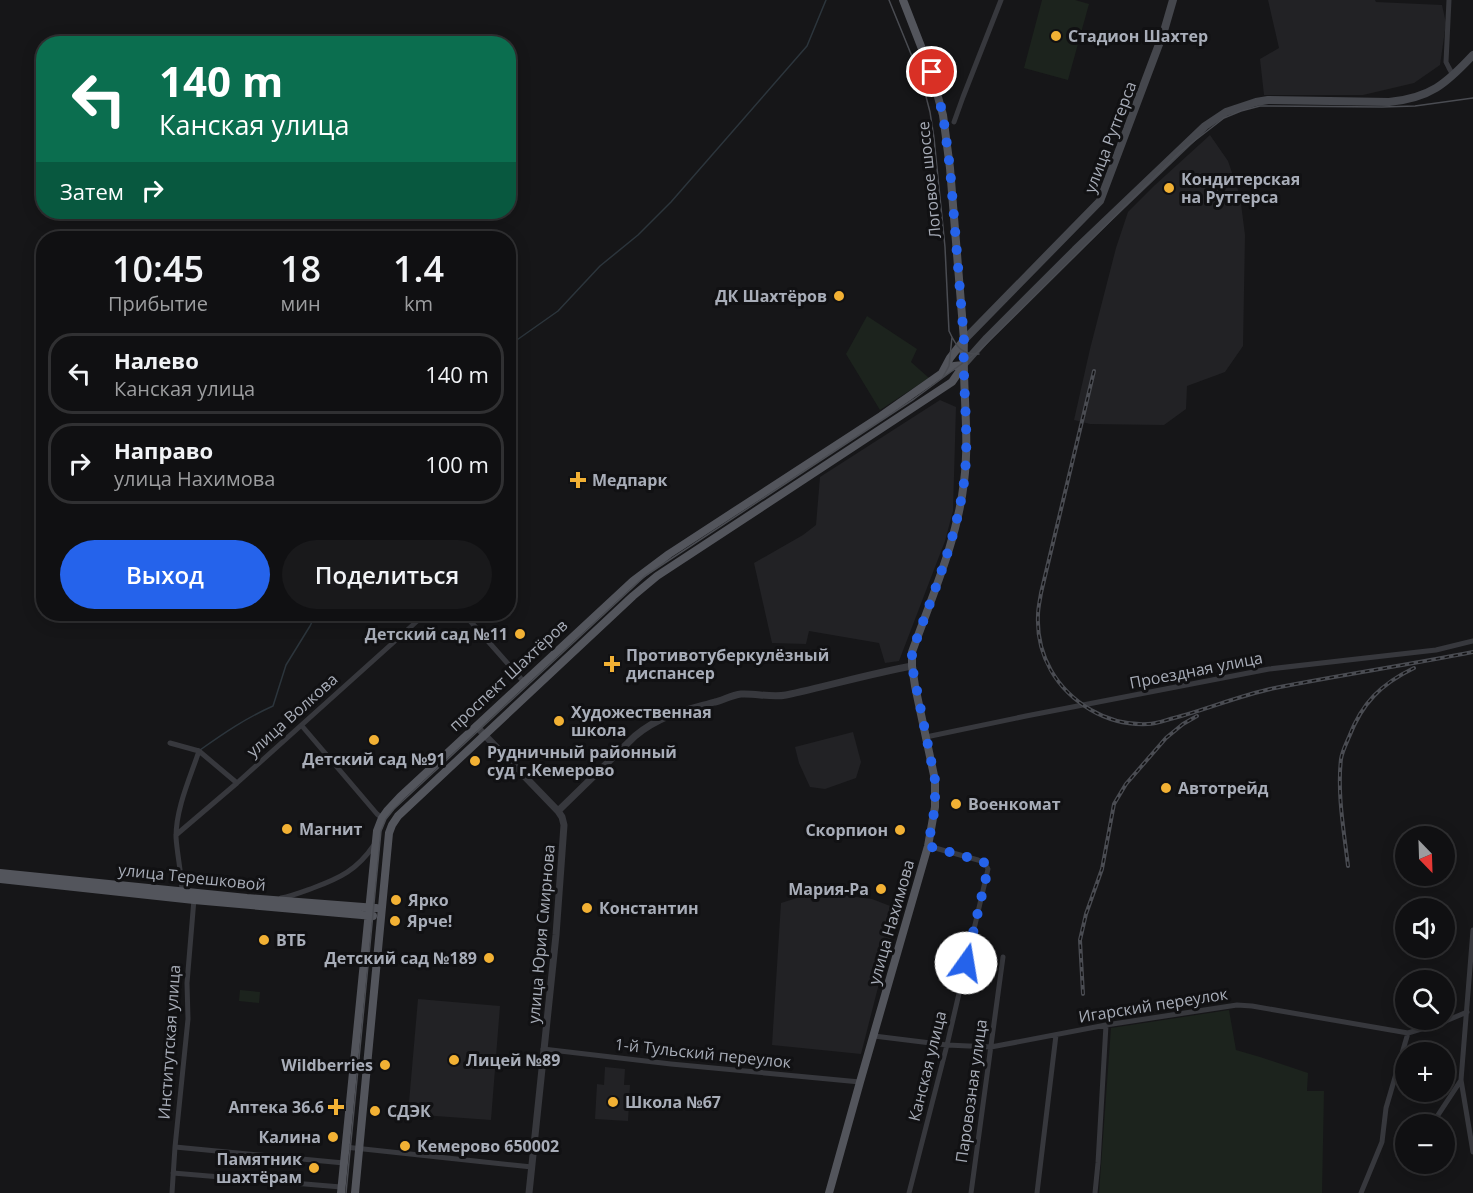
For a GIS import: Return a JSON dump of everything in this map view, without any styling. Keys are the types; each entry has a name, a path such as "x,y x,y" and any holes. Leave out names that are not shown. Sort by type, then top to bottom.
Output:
{"main road":[{"name":"Логовое шоссе","path":"897,0 928,76 938,118 962,342"},
{"name":"Логовое шоссе","path":"903,0 932,72 943,115 950,168 962,342"},
{"name":"улица Рутгерса","path":"962,342 1095,207 1104,193 1157,51 1173,0"},
{"name":"улица Рутгерса","path":"963,364 1186,143 1226,112 1268,100 1404,101 1437,89 1473,55"},
{"path":"1095,207 1111,216"},
{"name":"улица Нахимова","path":"829,1193 928,846 935,807 935,780 912,666 912,652 950,549 959,510 966,457 962,342"},
{"name":"проспект Шахтёров","path":"341,1190 377,831 382,818 393,804 476,726 650,567 862,429 942,373 962,342"},
{"name":"проспект Шахтёров","path":"355,1193 389,833 398,816 657,576 952,382 963,364"},
{"path":"942,373 963,364"},
{"name":"улица Терешковой","path":"0,873 181,895"},
{"name":"улица Терешковой","path":"0,879 381,913"},
{"name":"улица Терешковой","path":"194,896 272,900 370,912"}],"street":[{"path":"954,122 1001,0"},
{"path":"1449,0 1446,62 1453,75"},
{"name":"улица Волкова","path":"176,836 417,621"},
{"path":"470,621 524,682"},
{"name":"Проездная улица","path":"926,737 1269,669 1436,650 1473,641"},
{"path":"476,726 558,811 635,736 670,714 737,694 783,696 912,666"},
{"path":"302,726 376,814 382,818"},
{"path":"170,743 200,751 237,783"},
{"path":"181,895 176,836 182,803 200,751"},
{"name":"улица Юрия Смирнова","path":"529,1193 556,934 564,832 563,821 558,811"},
{"path":"272,900 297,894 342,876 364,859 376,841"},
{"name":"Канская улица","path":"909,1193 988,869 985,863 978,860 928,846"},
{"name":"Институтская улица","path":"172,1193 188,1019 187,983 194,896"},
{"path":"1473,930 1461,1080 1473,1152"},
{"name":"Паровозная улица","path":"971,1193 1003,957"},
{"name":"Игарский переулок","path":"874,1036 946,1045 991,1047 1106,1025 1237,1005 1408,1033 1467,1012"},
{"path":"1095,1193 1106,1025"},
{"path":"1361,1193 1382,1142 1386,1108 1408,1033"},
{"path":"1037,1193 1056,1035"},
{"name":"1-й Тульский переулок","path":"543,1049 860,1082"},
{"path":"1439,1114 1461,1080"},
{"path":"175,1147 344,1162"},
{"path":"345,1147 531,1167"},
{"path":"173,1173 341,1190"}],"shaded area":[{"name":"Стадион Шахтер","path":"1042,0 1075,0 1089,4 1068,80 1024,68"},
{"path":"1268,0 1375,0 1376,2 1442,5 1446,23 1440,65 1414,83 1363,95 1264,95 1260,59 1279,48"},
{"path":"1210,135 1228,161 1240,196 1245,235 1243,346 1225,372 1187,386 1186,409 1164,425 1090,424 1074,420 1116,248 1128,212"},
{"path":"867,316 917,349 911,362 929,378 880,410 846,354"},
{"path":"940,400 956,407 953,511 945,541 899,661 885,663 879,643 809,631 806,644 772,643 754,563 816,525 820,477"},
{"path":"853,732 861,762 856,778 825,789 810,787 799,763 795,747"},
{"path":"816,892 872,899 898,909 861,1054 772,1045 781,903"},
{"path":"240,990 260,992 259,1003 239,1001"},
{"name":"Лицей №89","path":"418,999 500,1006 491,1120 408,1114"},
{"path":"1229,1010 1236,1050 1308,1073 1307,1091 1324,1091 1322,1193 1099,1193 1111,1028"},
{"name":"Школа №67","path":"605,1067 625,1069 624,1085 630,1085 628,1121 595,1119 597,1084 604,1085"}],"waterway":[{"path":"516,341 558,311 600,266 638,235 671,202 807,46 826,0"},
{"path":"200,750 235,726 273,706 286,665 312,621"}],"tram line":[{"path":"889,0 922,81 930,112 945,247 949,331 963,351 979,354"},
{"path":"346,1193 381,831 386,819 394,809 645,576 914,399 979,351 1180,152 1224,118 1260,106 1415,106 1473,98"},
{"path":"943,377 949,366 952,337"}],"railway":[{"path":"1094,371 1038,612 1038,630 1045,658 1059,682 1079,702 1111,719 1133,724 1151,724 1275,688 1473,652"},
{"path":"1348,866 1340,799 1342,754 1354,725 1367,704 1382,688 1414,668"},
{"path":"1083,994 1080,940 1086,914 1102,869 1114,804 1126,784 1166,738 1197,716"}],"place":[{"name":"Стадион Шахтер","path":"1056,36"},
{"name":"Кондитерская на Рутгерса","path":"1169,188"},
{"name":"ДК Шахтёров","path":"839,296"},
{"name":"Медпарк","path":"578,480"},
{"name":"Детский сад №11","path":"520,634"},
{"name":"Противотуберкулёзный диспансер","path":"612,664"},
{"name":"Художественная школа","path":"559,721"},
{"name":"Детский сад №91","path":"374,740"},
{"name":"Рудничный районный суд г.Кемерово","path":"475,761"},
{"name":"Автотрейд","path":"1166,788"},
{"name":"Военкомат","path":"956,804"},
{"name":"Магнит","path":"287,829"},
{"name":"Скорпион","path":"900,830"},
{"name":"Мария-Ра","path":"881,889"},
{"name":"Ярко","path":"396,900"},
{"name":"Константин","path":"587,908"},
{"name":"Ярче!","path":"395,921"},
{"name":"ВТБ","path":"264,940"},
{"name":"Детский сад №189","path":"489,958"},
{"name":"Лицей №89","path":"454,1060"},
{"name":"Wildberries","path":"385,1065"},
{"name":"Школа №67","path":"613,1102"},
{"name":"Аптека 36.6","path":"336,1107"},
{"name":"СДЭК","path":"375,1111"},
{"name":"Калина","path":"333,1137"},
{"name":"Кемерово 650002","path":"405,1146"},
{"name":"Памятник шахтёрам","path":"314,1168"}],"route":[{"path":"932,72 943,115 950,168 964,340 966,457 958,520 950,549 912,652 912,666 936,791 928,846 978,860 985,863 988,869 966,963"}]}
